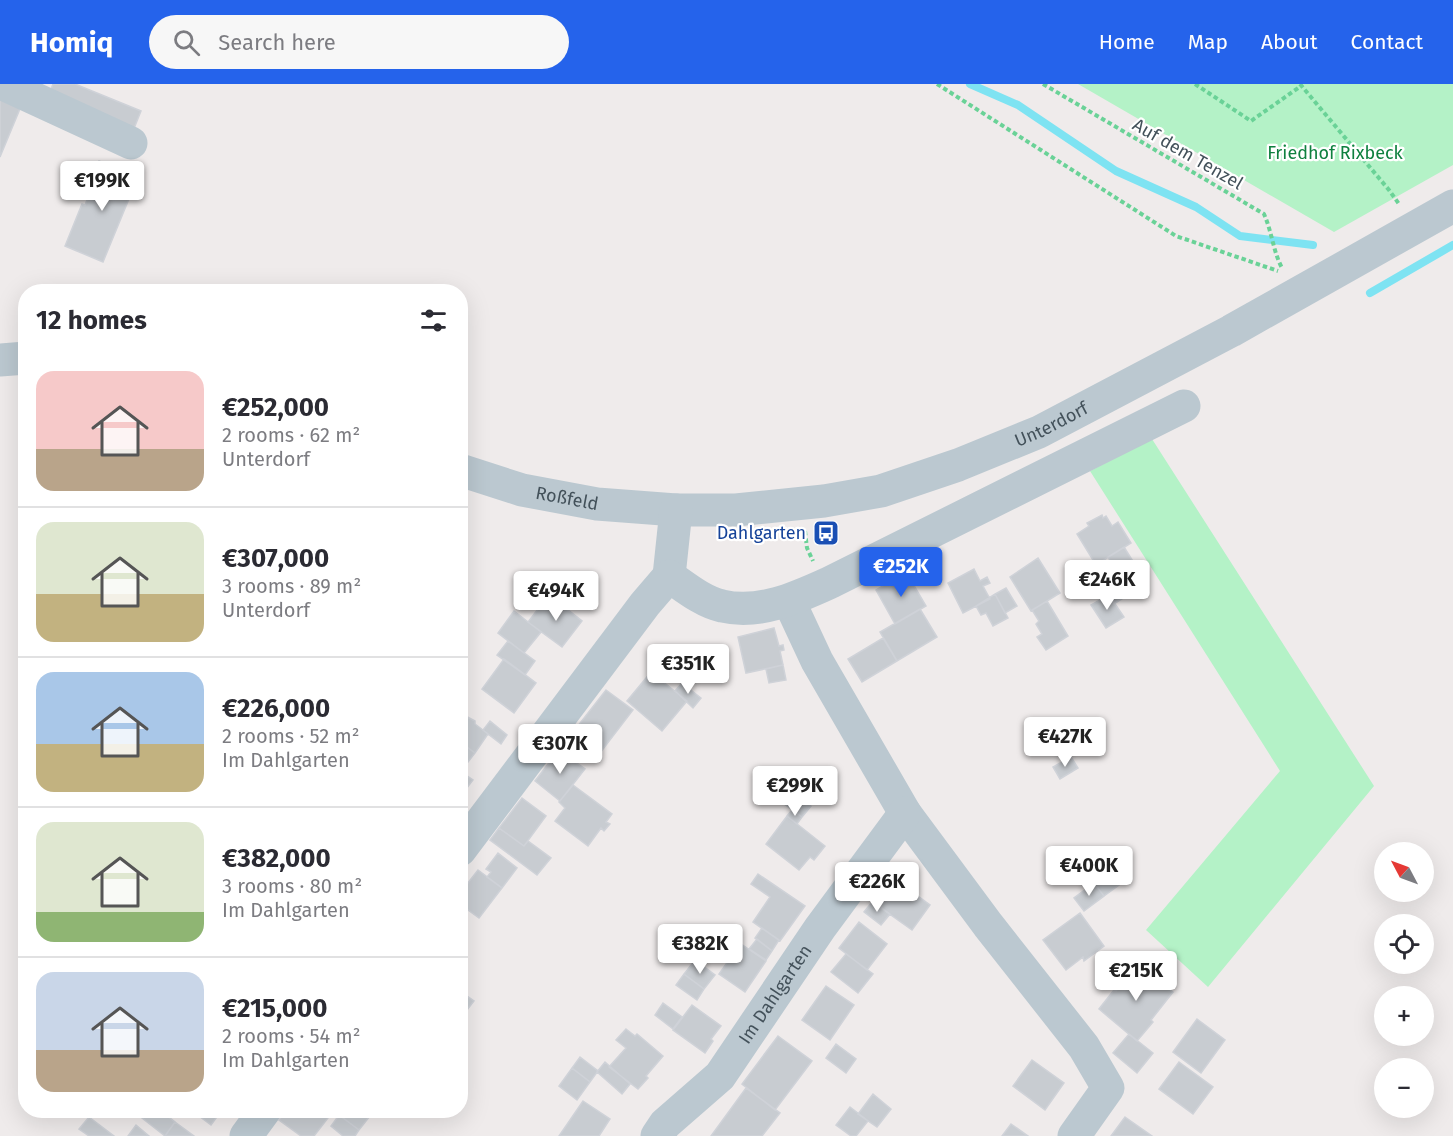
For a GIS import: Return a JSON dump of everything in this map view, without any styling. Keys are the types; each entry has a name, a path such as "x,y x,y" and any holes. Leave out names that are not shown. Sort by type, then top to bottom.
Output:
{"street":[{"path":"3,84 131,143"},
{"name":"Unterdorf","path":"676,510 736,510 825,501 881,491 958,465 1039,432 1231,331 1453,206"},
{"path":"0,360 18,359"},
{"path":"669,576 698,596 721,606 742,609 789,601 1184,405"},
{"name":"Roßfeld","path":"468,473 522,490 597,504 676,510"},
{"path":"468,839 645,604 669,576 676,510"},
{"path":"789,601 817,661 905,813 988,925 1084,1047 1108,1088 1074,1136"},
{"name":"Im Dahlgarten","path":"657,1136 665,1124 720,1076 820,928 905,813"},
{"path":"246,1136 259,1118"}],"path":[{"path":"936,84 1176,236 1285,274"},
{"name":"Auf dem Tenzel","path":"1043,84 1264,214 1270,227 1277,258 1285,274"},
{"path":"1195,84 1251,121 1301,85 1389,190 1413,228"},
{"path":"1275,279 1285,274"}],"green space":[{"name":"Friedhof Rixbeck","path":"1078,84 1453,84 1453,165 1334,232"},
{"path":"1152,439 1374,786 1208,987 1146,930 1280,771 1090,471"}],"building":[{"path":"53,84 75,84 141,111 133,131 48,97"},
{"path":"0,96 22,104 0,157"},
{"path":"99,161 138,177 103,262 65,246 82,204 85,205 93,184 90,183"},
{"path":"1102,515 1103,518 1106,516 1112,526 1118,522 1131,543 1096,565 1077,534 1089,526 1087,523"},
{"path":"1124,547 1144,579 1133,586 1131,593 1114,604 1096,574 1112,564 1108,557"},
{"path":"1038,558 1060,593 1031,611 1010,577"},
{"path":"974,569 980,581 987,577 990,583 983,586 990,599 963,613 948,583"},
{"path":"906,572 926,606 895,624 876,590"},
{"path":"1006,588 1017,606 1005,613 995,594"},
{"path":"995,594 1008,618 993,626 986,613 981,615 976,606"},
{"path":"1109,595 1124,617 1106,628 1091,605"},
{"path":"553,600 560,600 566,604 567,609 582,621 562,647 528,622 541,605 547,609"},
{"path":"1047,601 1068,636 1046,650 1037,637 1042,634 1036,624 1039,621 1032,610"},
{"path":"920,609 937,637 897,661 880,632"},
{"path":"514,611 541,632 524,653 498,633"},
{"path":"774,628 779,646 783,645 784,650 780,651 783,665 746,673 738,637"},
{"path":"883,638 897,661 862,682 848,659"},
{"path":"508,641 535,661 525,675 497,655"},
{"path":"504,659 536,683 514,713 482,689"},
{"path":"783,665 786,680 769,683 766,669"},
{"path":"651,672 687,701 662,731 627,701"},
{"path":"682,683 701,698 693,708 675,691"},
{"path":"606,690 633,710 600,753 573,732"},
{"path":"468,717 488,734 475,753 468,748"},
{"path":"490,721 507,735 501,744 483,730"},
{"path":"468,748 475,753 468,762"},
{"path":"559,750 585,769 560,801 535,781"},
{"path":"1071,757 1078,768 1060,779 1053,767"},
{"path":"468,777 473,780 468,786"},
{"path":"573,785 612,814 606,822 610,824 604,831 601,828 588,846 555,821 565,808 559,802"},
{"path":"792,791 811,806 802,817 783,803"},
{"path":"522,798 546,816 524,846 499,828"},
{"path":"792,810 802,817 797,824 787,816"},
{"path":"787,816 825,846 814,860 810,857 799,870 766,844"},
{"path":"499,828 524,846 528,841 551,858 537,875 490,840"},
{"path":"498,853 517,868 502,888 487,877 491,872 486,869"},
{"path":"478,870 502,888 479,918 468,910 468,883"},
{"path":"1109,872 1119,885 1104,896 1094,883"},
{"path":"758,874 805,906 780,941 753,922 770,897 751,884"},
{"path":"889,875 930,905 912,930 870,900"},
{"path":"1094,883 1104,896 1084,911 1074,898"},
{"path":"873,901 890,914 881,925 864,912"},
{"path":"1080,913 1104,946 1084,961 1083,957 1066,970 1043,940"},
{"path":"859,922 887,944 867,970 839,948"},
{"path":"762,928 779,940 772,951 755,938"},
{"path":"722,931 766,961 745,992 719,974 731,957 713,945"},
{"path":"757,939 772,951 766,960 749,949"},
{"path":"846,954 873,974 858,993 831,972"},
{"path":"695,960 715,975 704,989 684,974"},
{"path":"1137,963 1173,992 1137,1041 1099,1009"},
{"path":"684,974 704,989 697,1000 676,985"},
{"path":"826,986 854,1005 830,1040 802,1020"},
{"path":"468,997 474,1001 468,1009"},
{"path":"663,1003 682,1017 673,1029 655,1015"},
{"path":"692,1005 721,1026 711,1039 713,1041 705,1053 673,1030"},
{"path":"1197,1019 1225,1040 1201,1073 1173,1052"},
{"path":"626,1029 635,1036 637,1034 663,1056 638,1089 609,1067 626,1048 616,1040"},
{"path":"1129,1034 1153,1053 1137,1073 1113,1053"},
{"path":"778,1036 812,1061 775,1110 742,1084"},
{"path":"836,1044 856,1059 846,1073 826,1058"},
{"path":"580,1057 598,1071 590,1082 572,1068"},
{"path":"1032,1060 1064,1083 1045,1110 1013,1086"},
{"path":"605,1062 630,1084 622,1094 597,1072"},
{"path":"1179,1062 1213,1087 1193,1114 1159,1089"},
{"path":"572,1068 590,1082 577,1100 559,1086"},
{"path":"746,1088 780,1113 762,1136 711,1136"},
{"path":"873,1094 891,1109 877,1127 858,1114"},
{"path":"583,1101 610,1119 599,1136 559,1136"},
{"path":"850,1107 868,1121 856,1136 851,1136 836,1125"},
{"path":"1125,1117 1152,1136 1111,1136"},
{"path":"90,1118 114,1136 89,1136 79,1129"},
{"path":"142,1118 170,1118 175,1122 165,1136"},
{"path":"202,1118 216,1118 211,1125"},
{"path":"280,1118 328,1118 314,1136 301,1136 279,1120"},
{"path":"337,1118 343,1118 359,1130 355,1136 343,1136 331,1126"},
{"path":"343,1118 368,1118 359,1130"},
{"path":"175,1122 194,1136 165,1136"},
{"path":"1011,1124 1028,1136 1002,1136"},
{"path":"136,1125 149,1136 128,1136"}],"waterway":[{"path":"970,84 1018,105 1116,171 1196,207 1240,236 1313,245"},
{"path":"1370,293 1453,245"}],"place":[{"name":"Dahlgarten","path":"826,533"}]}
